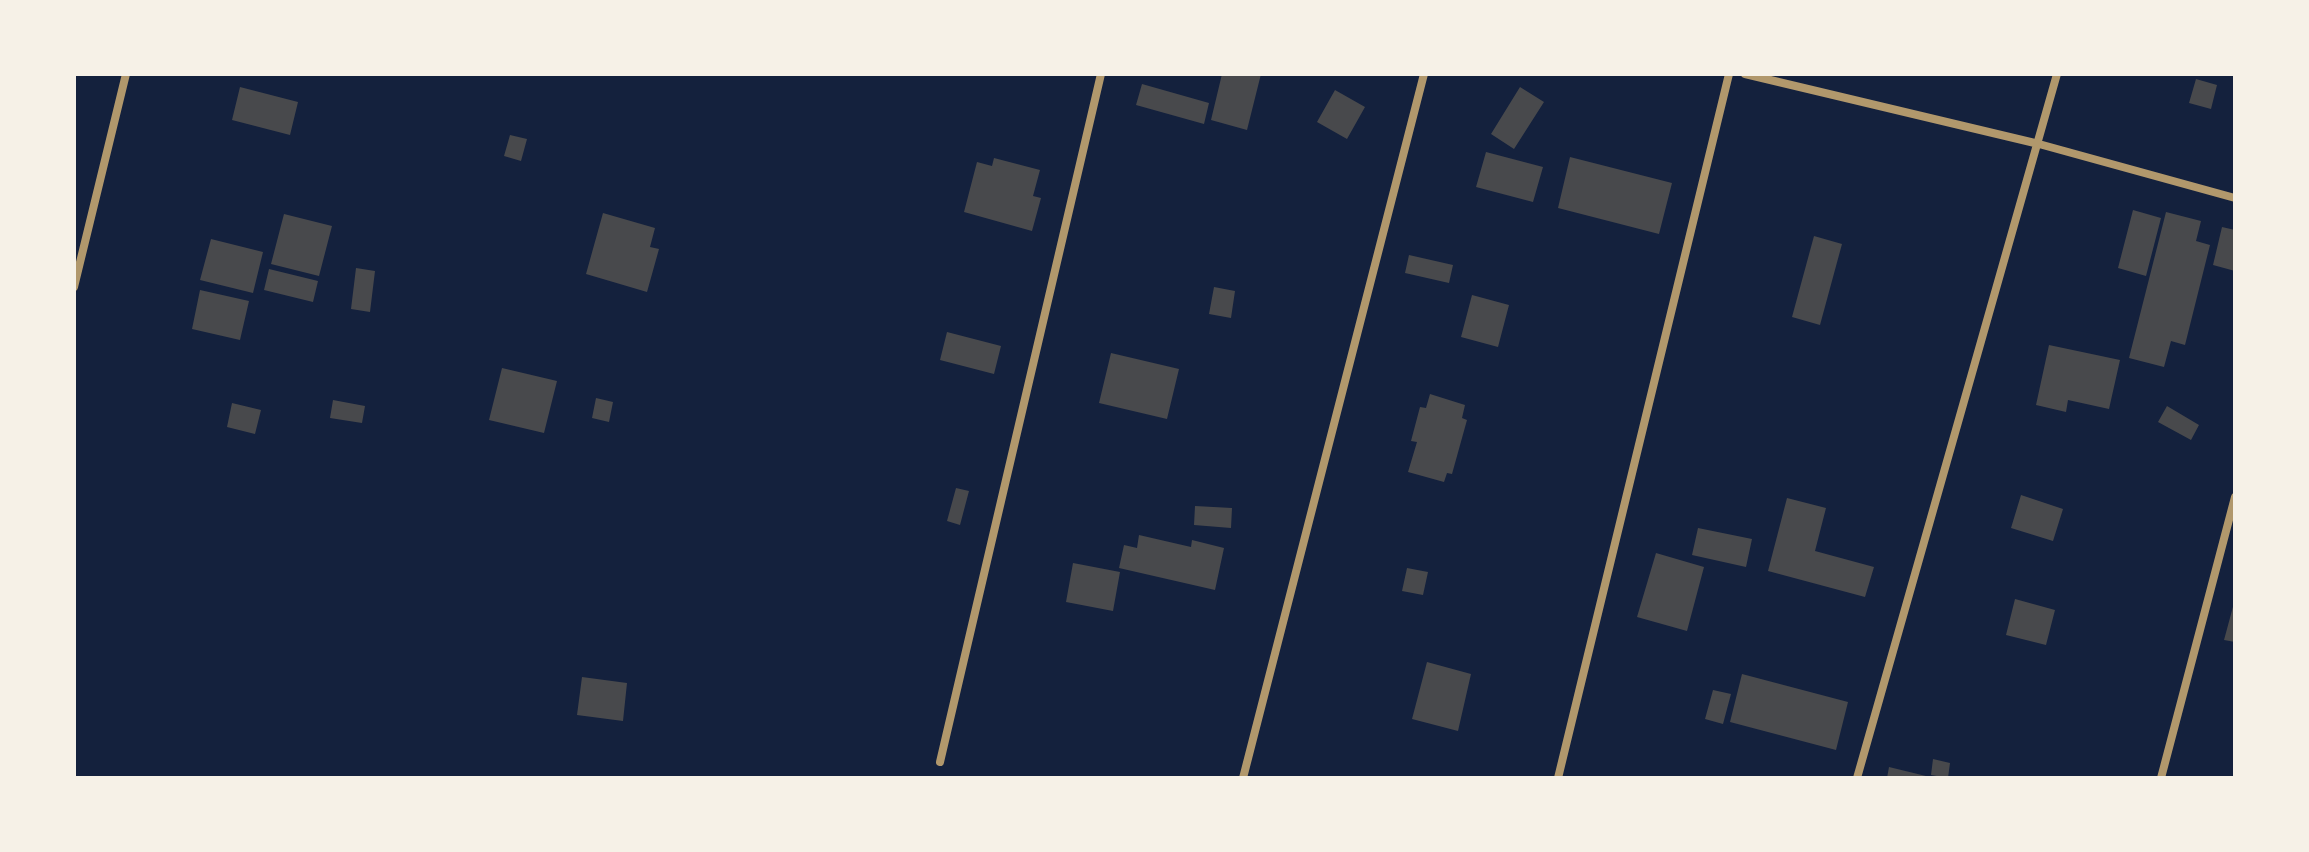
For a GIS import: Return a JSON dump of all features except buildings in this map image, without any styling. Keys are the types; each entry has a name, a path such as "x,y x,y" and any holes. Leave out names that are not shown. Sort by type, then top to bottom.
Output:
{"street":[{"path":"74,287 126,74"},
{"path":"940,762 1101,74"},
{"path":"1243,778 1424,74"},
{"path":"1558,778 1729,74"},
{"path":"1745,74 2039,144 2235,198"},
{"path":"1857,778 2057,74"},
{"path":"2161,778 2235,497"}]}
